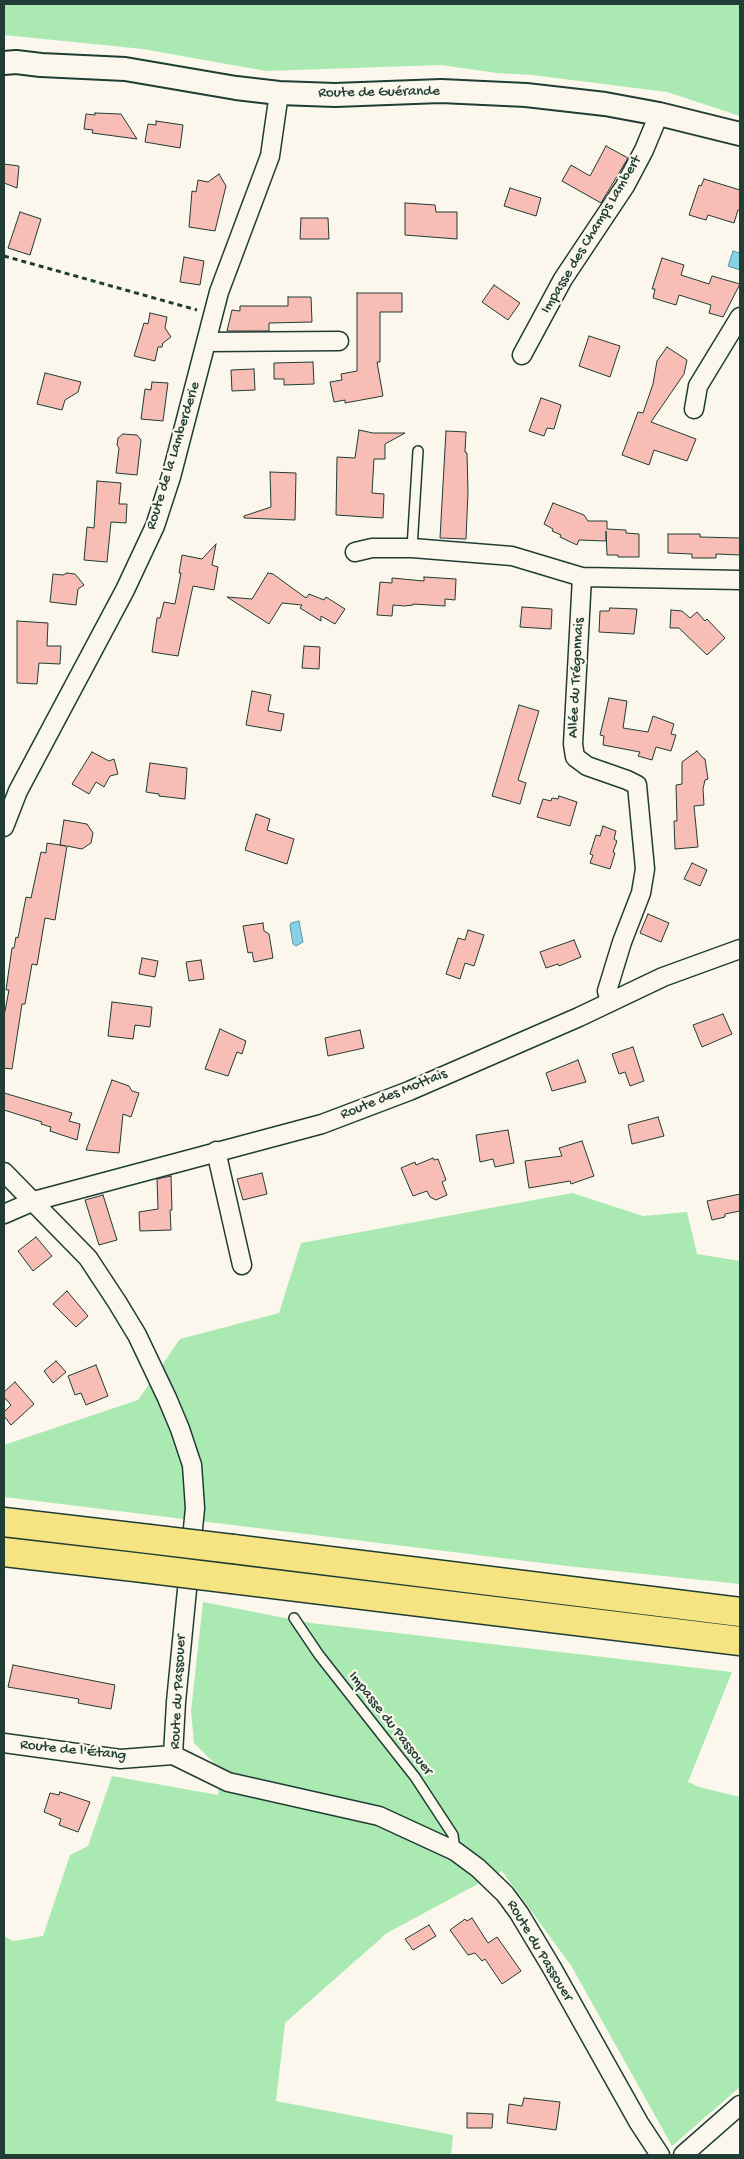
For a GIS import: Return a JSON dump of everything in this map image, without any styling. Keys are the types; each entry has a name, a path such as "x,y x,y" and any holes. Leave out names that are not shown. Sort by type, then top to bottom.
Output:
{"highway":[{"path":"4,1522 233,1548 740,1612"},
{"path":"4,1552 740,1641"}],"street":[{"name":"Route de Guérande","path":"8,61 41,65 125,69 236,88 279,93 487,92 582,101 659,114 740,134"},
{"name":"Route de la Lamberderie","path":"4,827 18,791 125,590 155,526 171,477 212,314 270,156 279,93"},
{"name":"Impasse des Champs Lambert","path":"522,355 563,279 625,186 644,150 659,114"},
{"path":"694,409 698,386 740,317"},
{"path":"206,342 339,342"},
{"path":"355,552 372,548 412,548 512,556 582,578 740,580"},
{"name":"Allée du Trégonnais","path":"582,578 573,744 575,757 587,766 636,785 645,869 641,893 622,942 607,991 610,1002"},
{"name":"Route des Mottais","path":"4,1214 34,1201 322,1124 409,1091 663,977 740,949"},
{"path":"216,1151 242,1265"},
{"name":"Route du Passouer","path":"4,1172 88,1258 137,1335 180,1429 192,1466 196,1508 176,1702 173,1755 228,1782 379,1816 455,1851 478,1868 505,1894 519,1913 639,2123 660,2155"},
{"name":"Route de l'Étang","path":"4,1743 120,1759 173,1755"},
{"path":"683,2155 740,2105"}],"lane":[{"path":"412,548 418,451"},
{"name":"Impasse du Passouer","path":"294,1618 319,1655 415,1778 453,1835 455,1851"}],"path":[{"path":"4,256 212,314"}],"green space":[{"path":"4,4 740,4 740,116 667,92 532,75 497,73 441,65 266,71 143,49 4,35"},
{"path":"572,1193 643,1216 687,1212 697,1254 740,1261 740,1584 567,1566 4,1497 4,1445 138,1400 180,1339 279,1313 301,1243"},
{"path":"203,1602 311,1623 732,1672 688,1782 699,1787 740,1797 740,2087 672,2146 572,1967 502,1871 387,1933 285,2023 276,2101 453,2135 451,2155 4,2155 4,1936 13,1941 43,1936 70,1855 88,1846 112,1776 218,1795 220,1769 194,1743 191,1711"}],"water":[{"path":"733,251 740,253 740,270 728,266"},
{"path":"299,921 303,942 296,946 293,944 290,926 291,923"}],"building":[{"path":"95,113 121,114 137,139 92,133 93,130 84,129 86,114 95,115"},
{"path":"156,121 183,125 180,148 145,142 148,124 156,125"},
{"path":"606,146 628,158 601,203 562,181 571,165 590,176"},
{"path":"4,164 19,166 17,188 4,183"},
{"path":"219,174 226,186 215,231 189,227 192,191 196,192 198,180 208,182"},
{"path":"704,179 740,190 740,210 738,210 734,223 708,215 706,220 689,215 699,185 701,186"},
{"path":"510,188 541,198 536,216 504,206"},
{"path":"405,203 435,205 436,212 457,212 457,239 405,235"},
{"path":"20,212 41,219 30,255 8,248"},
{"path":"301,218 328,218 329,239 300,239"},
{"path":"184,257 204,261 200,285 180,282"},
{"path":"662,258 684,265 681,275 709,284 712,276 740,284 723,317 709,313 711,305 679,295 676,305 653,298 655,289 652,289"},
{"path":"494,285 520,303 508,320 482,302"},
{"path":"357,293 402,293 402,312 380,312 380,362 377,362 383,396 345,403 345,400 334,402 330,382 342,380 341,374 357,371"},
{"path":"288,297 311,297 312,322 269,323 269,331 227,331 232,310 240,311 240,306 288,306"},
{"path":"150,313 167,317 165,328 171,337 163,343 162,347 158,347 155,361 134,356 144,323 148,324"},
{"path":"589,336 620,346 610,377 579,366"},
{"path":"667,347 687,360 684,374 651,422 696,439 687,461 654,450 649,465 622,455 638,412 643,413 653,384 657,361"},
{"path":"313,362 314,384 284,385 284,379 274,379 274,363"},
{"path":"254,369 255,390 232,391 231,370"},
{"path":"45,373 81,382 78,392 65,400 62,410 37,404"},
{"path":"152,382 168,383 163,421 141,419 145,389 151,390"},
{"path":"541,398 561,405 554,429 547,428 544,436 529,431"},
{"path":"359,430 373,433 405,433 385,444 385,459 374,459 372,493 384,494 383,518 336,515 337,457 355,458"},
{"path":"446,431 466,432 465,452 467,453 468,492 466,539 440,538"},
{"path":"123,434 137,435 141,440 137,475 116,473 119,448 117,445 118,438"},
{"path":"270,472 296,473 295,520 244,518 244,516 271,507"},
{"path":"97,481 121,483 119,504 127,504 126,523 111,522 107,562 84,560 87,527 94,528"},
{"path":"553,503 584,515 588,521 607,521 607,529 626,530 626,533 639,534 639,557 607,555 606,531 606,541 579,540 577,545 560,537 561,535 552,531 553,529 544,524"},
{"path":"668,534 700,534 700,537 740,538 740,555 716,554 716,558 692,558 692,554 668,553"},
{"path":"216,544 212,565 218,567 214,590 193,586 178,656 152,652 157,618 160,618 164,602 175,604 181,573 179,573 182,555 202,559"},
{"path":"67,573 75,574 84,585 78,589 76,605 50,602 53,574 63,575"},
{"path":"268,573 273,574 306,598 309,594 324,600 326,597 345,609 335,624 321,616 321,621 300,608 302,605 282,603 269,624 227,597 252,599"},
{"path":"424,577 456,579 455,600 445,599 445,606 393,605 392,616 377,615 380,582 392,583 392,578 424,581"},
{"path":"522,607 552,609 551,629 520,627"},
{"path":"610,608 637,609 634,634 599,632 600,611 609,611"},
{"path":"671,610 682,611 690,618 697,612 705,621 707,619 725,638 707,655 679,628 670,628"},
{"path":"17,621 48,623 47,646 61,646 60,664 39,663 37,684 17,683"},
{"path":"304,646 320,647 319,669 302,668"},
{"path":"252,691 271,695 268,711 284,714 281,731 246,725"},
{"path":"609,698 627,701 623,728 648,732 653,716 674,724 671,734 676,735 671,751 656,747 652,760 638,756 640,752 603,745 604,736 600,735"},
{"path":"519,705 539,711 518,780 526,783 520,804 492,796"},
{"path":"697,751 705,759 708,779 705,780 703,789 704,805 694,806 698,847 675,849 674,821 677,821 676,785 682,784 682,762"},
{"path":"92,752 109,761 114,759 118,774 110,776 104,787 96,782 89,794 72,784"},
{"path":"150,763 187,768 185,799 159,796 159,794 146,792"},
{"path":"559,796 577,802 570,826 537,817 543,799 551,801 552,798 558,799"},
{"path":"256,814 270,819 267,830 294,839 287,864 245,850"},
{"path":"64,820 87,824 93,833 91,843 82,849 67,846 55,920 45,918 37,965 32,964 25,1004 22,1004 12,1069 4,1068 4,1016 9,990 6,990 12,948 14,948 16,937 18,938 26,897 31,898 41,852 46,853 47,843 66,846 60,845"},
{"path":"603,826 616,831 614,839 617,841 610,869 590,863 593,855 590,854 596,835 600,836"},
{"path":"692,863 707,870 700,886 684,879"},
{"path":"648,914 669,923 661,942 640,933"},
{"path":"263,923 264,931 269,934 273,958 254,962 252,952 248,953 243,926"},
{"path":"468,930 484,935 474,966 465,963 460,979 446,974 458,938 465,940"},
{"path":"574,940 581,957 559,966 558,964 546,968 540,952"},
{"path":"142,958 158,961 155,977 139,974"},
{"path":"201,960 204,979 189,981 186,962"},
{"path":"112,1002 152,1007 150,1027 135,1025 133,1039 108,1036"},
{"path":"723,1014 732,1034 702,1047 693,1025"},
{"path":"220,1029 246,1041 242,1054 237,1052 228,1076 205,1069"},
{"path":"360,1030 364,1048 328,1056 325,1038"},
{"path":"633,1047 644,1081 630,1086 625,1072 619,1074 612,1054"},
{"path":"578,1060 586,1082 552,1091 546,1073"},
{"path":"112,1080 129,1086 132,1091 139,1093 131,1117 123,1114 119,1153 86,1150"},
{"path":"4,1093 72,1113 69,1121 80,1124 77,1140 50,1131 51,1127 41,1124 42,1122 4,1110"},
{"path":"658,1117 664,1136 632,1144 628,1125"},
{"path":"508,1130 514,1163 495,1167 493,1159 480,1162 476,1135"},
{"path":"582,1141 594,1176 571,1184 570,1181 529,1188 525,1161 562,1156 559,1148"},
{"path":"433,1158 434,1160 438,1159 446,1180 442,1182 447,1195 436,1200 430,1197 427,1191 413,1196 401,1168 415,1162 416,1165"},
{"path":"262,1173 267,1194 243,1200 237,1179"},
{"path":"171,1176 171,1230 140,1231 139,1212 158,1209 157,1179"},
{"path":"740,1194 740,1211 725,1214 725,1217 712,1220 707,1201"},
{"path":"103,1195 117,1240 99,1245 85,1200"},
{"path":"36,1237 52,1256 33,1271 18,1251"},
{"path":"67,1291 88,1316 76,1327 53,1304"},
{"path":"56,1361 66,1372 53,1383 44,1371"},
{"path":"96,1365 108,1396 86,1405 81,1393 75,1395 68,1376"},
{"path":"15,1382 34,1404 11,1425 4,1416 4,1412 11,1405 4,1397 4,1392"},
{"path":"13,1665 115,1685 111,1709 78,1703 79,1699 8,1687"},
{"path":"60,1792 90,1802 78,1832 59,1825 61,1819 44,1812 50,1793 59,1795"},
{"path":"472,1918 488,1943 497,1937 521,1971 502,1984 485,1959 482,1961 475,1953 468,1955 450,1930 465,1919 467,1921"},
{"path":"429,1925 436,1936 413,1950 405,1939"},
{"path":"524,2098 560,2102 556,2130 507,2123 509,2104 522,2106"},
{"path":"467,2113 493,2114 492,2128 467,2128"}]}
